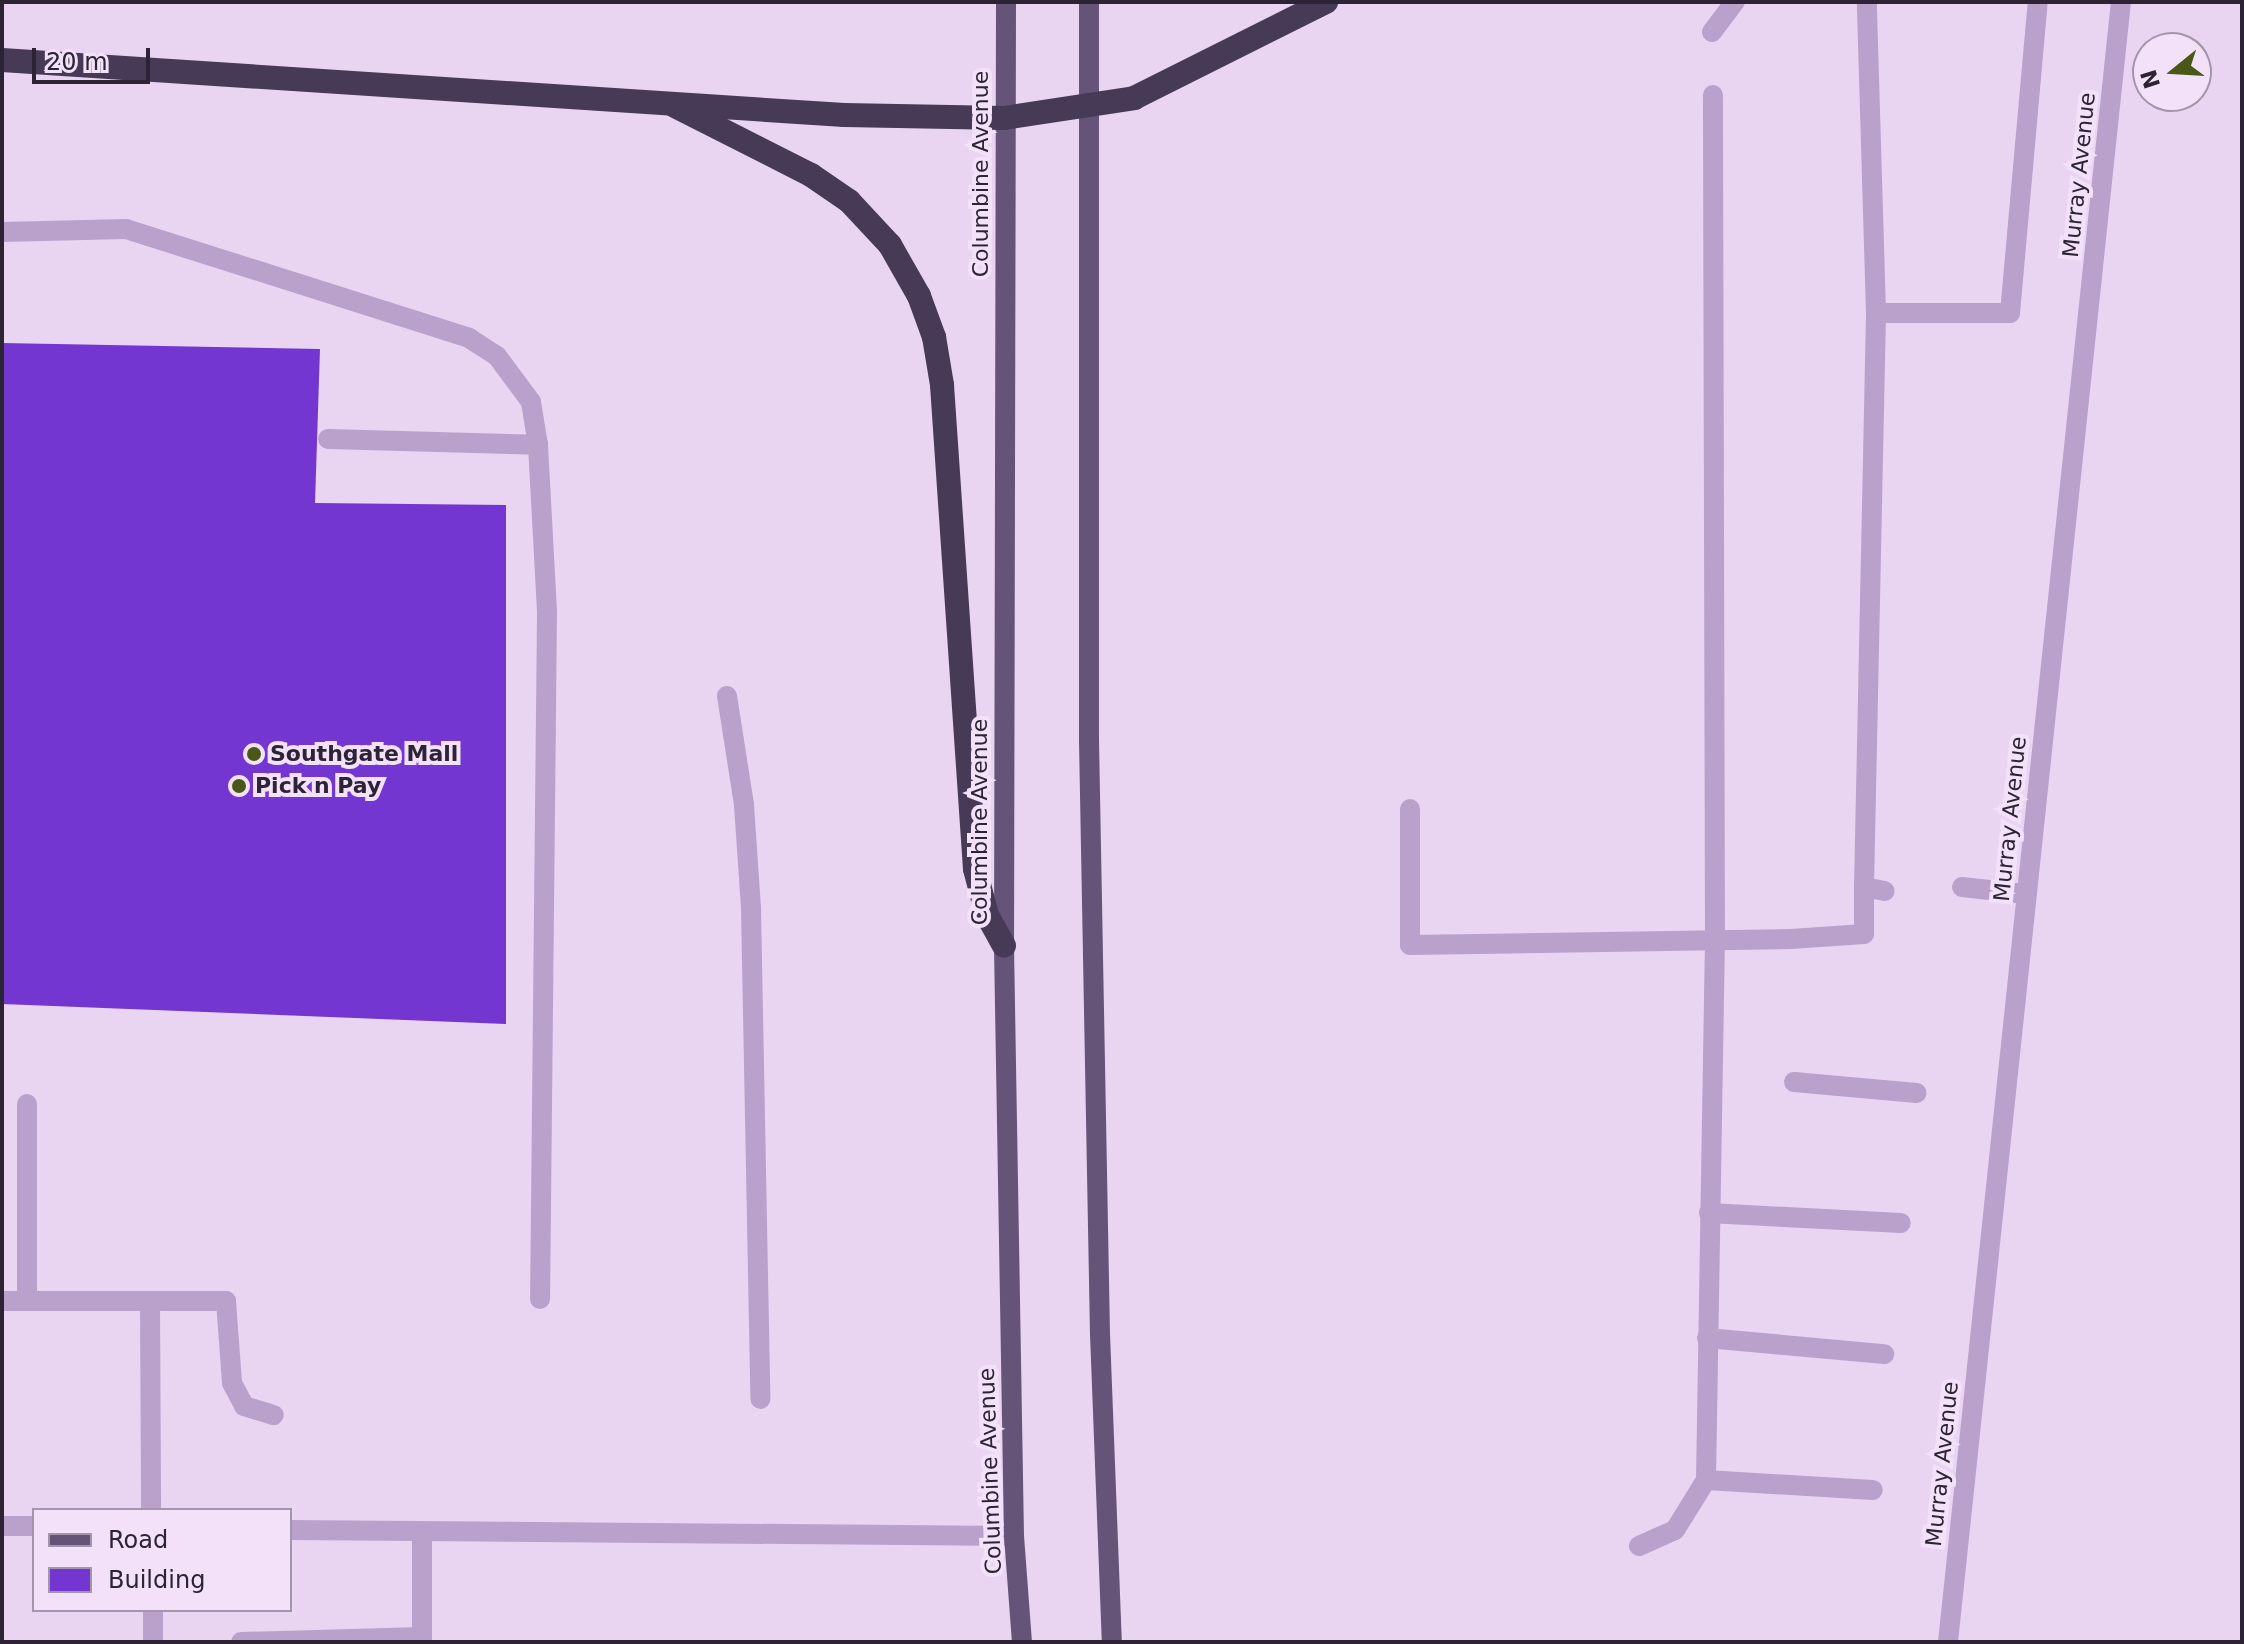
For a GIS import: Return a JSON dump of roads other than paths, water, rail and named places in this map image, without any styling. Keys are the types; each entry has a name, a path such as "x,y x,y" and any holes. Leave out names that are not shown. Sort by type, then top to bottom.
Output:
{"highway":[{"path":"2,60 668,101 844,115 1004,118 1134,98 1326,2"},
{"path":"668,101 811,175 849,201 890,245 919,296 934,337 942,385 975,869 987,915 1004,946"}],"main road":[{"name":"Columbine Avenue","path":"1006,2 1004,946 1014,1536 1022,1642"},
{"path":"1089,2 1089,756 1101,1350 1112,1642"}],"street":[{"path":"1712,32 1735,2"},
{"path":"1410,809 1410,945 1864,934 1876,313 1867,2"},
{"path":"1876,313 2010,313 2038,2"},
{"name":"Murray Avenue","path":"1948,1642 2121,2"},
{"path":"1639,1546 1675,1530 1706,1480 1715,940 1713,95"},
{"path":"2,232 126,229 469,338 497,356 517,379 531,402 538,445 547,613 540,1299"},
{"path":"328,439 538,445"},
{"path":"727,696 744,805 751,909 760,1399"},
{"path":"1864,887 1885,891"},
{"path":"1962,887 2025,894"},
{"path":"1794,1082 1917,1093"},
{"path":"27,1104 27,1301"},
{"path":"1709,1213 1901,1223"},
{"path":"2,1301 226,1301 232,1383 244,1406 274,1415"},
{"path":"150,1301 151,1508"},
{"path":"1707,1338 1884,1354"},
{"path":"1706,1480 1873,1490"},
{"path":"2,1526 32,1526"},
{"path":"292,1530 1014,1536"},
{"path":"241,1642 422,1639 422,1532"},
{"path":"153,1612 153,1642"}],"place":[{"name":"Southgate Mall","path":"254,754"},
{"name":"Pick n Pay","path":"239,786"}]}
